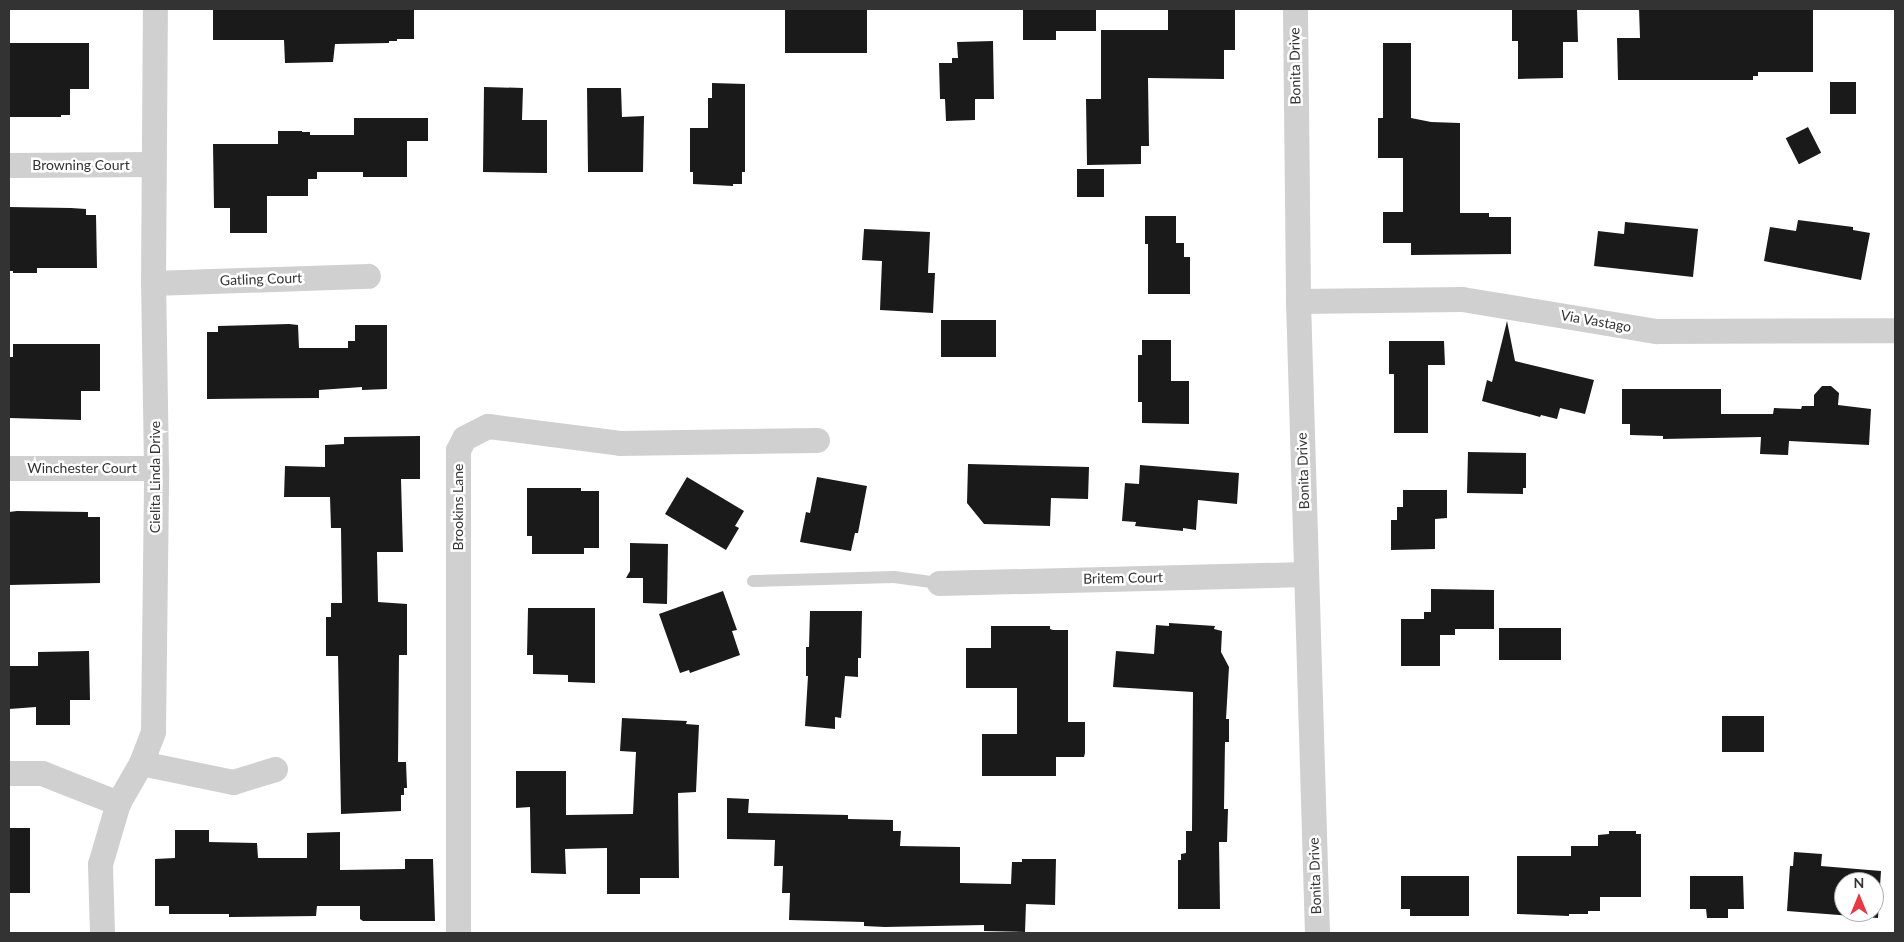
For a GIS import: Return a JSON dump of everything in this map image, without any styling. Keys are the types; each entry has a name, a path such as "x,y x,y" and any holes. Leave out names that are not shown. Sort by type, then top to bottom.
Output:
{"street":[{"name":"Cielita Linda Drive","path":"102,933 100,864 118,803 142,762 153,731 156,468 153,282 155,9"},
{"name":"Bonita Drive","path":"1295,9 1298,301 1317,933"},
{"name":"Browning Court","path":"9,165 153,164"},
{"name":"Gatling Court","path":"153,282 368,276"},
{"name":"Via Vastago","path":"1298,301 1462,298 1656,332 1895,330"},
{"name":"Brookins Lane","path":"458,933 458,450 464,438 488,426 620,443 817,440"},
{"name":"Winchester Court","path":"9,468 156,468"},
{"name":"Britem Court","path":"939,583 1306,574"},
{"path":"142,762 233,782 275,769"},
{"path":"9,774 42,773 118,803"}],"lane":[{"path":"753,581 894,577 939,583"}],"building":[{"path":"213,9 414,9 414,39 397,39 397,41 389,41 389,43 335,44 333,62 285,63 284,40 213,40"},
{"path":"785,9 867,9 867,53 785,53"},
{"path":"1023,9 1096,9 1096,31 1056,31 1056,40 1023,40"},
{"path":"1168,9 1235,9 1235,50 1224,50 1224,79 1148,78 1149,146 1141,146 1141,164 1087,165 1086,99 1101,99 1101,30 1168,30"},
{"path":"1512,9 1577,9 1578,42 1563,42 1563,78 1518,79 1518,41 1512,41"},
{"path":"1639,9 1813,9 1813,72 1758,72 1758,76 1753,76 1753,80 1618,80 1617,38 1640,38"},
{"path":"993,41 994,99 975,99 975,120 946,121 945,99 940,99 939,63 952,63 952,58 958,58 957,42"},
{"path":"9,43 89,43 89,89 70,89 70,115 61,115 61,117 9,117"},
{"path":"1383,43 1411,43 1411,118 1431,122 1460,123 1460,213 1489,213 1489,217 1511,217 1511,254 1411,255 1411,243 1383,243 1383,212 1403,212 1403,158 1378,158 1378,118 1383,118"},
{"path":"1830,82 1856,82 1856,114 1830,114"},
{"path":"712,83 745,84 745,172 742,172 742,184 733,184 733,186 693,184 693,172 690,172 690,128 708,128 708,98 712,98"},
{"path":"484,87 523,88 522,120 547,120 547,173 483,172"},
{"path":"587,88 621,88 622,117 644,116 643,172 588,172"},
{"path":"354,118 428,118 428,141 407,141 407,177 363,177 363,172 317,172 317,179 308,179 308,196 267,196 267,233 230,233 230,208 214,208 213,144 278,144 278,131 310,132 310,135 354,135"},
{"path":"1808,127 1821,153 1799,164 1786,138"},
{"path":"1077,169 1104,169 1104,197 1077,197"},
{"path":"9,207 86,209 86,215 96,215 97,268 37,268 37,273 13,273 13,271 9,271"},
{"path":"1145,216 1176,216 1176,243 1184,243 1184,257 1190,257 1190,294 1148,294 1148,244 1145,244"},
{"path":"1798,220 1853,227 1853,230 1870,233 1861,280 1764,261 1770,227 1796,231"},
{"path":"1625,222 1698,229 1693,277 1594,266 1598,231 1624,234"},
{"path":"864,229 930,232 928,273 935,273 933,313 880,310 882,261 862,260"},
{"path":"941,320 996,320 996,357 941,357"},
{"path":"1507,321 1515,361 1594,380 1585,414 1560,408 1557,419 1541,415 1540,417 1482,401 1487,380 1492,382"},
{"path":"298,325 299,348 348,348 348,341 355,341 355,325 387,325 387,389 362,390 362,387 319,390 319,398 207,399 207,332 218,332 218,326"},
{"path":"1142,340 1171,340 1171,381 1189,381 1189,424 1142,423 1142,402 1138,402 1138,355 1142,355"},
{"path":"1389,341 1444,341 1445,365 1428,365 1428,433 1394,433 1394,374 1389,374"},
{"path":"13,344 100,344 100,391 81,391 81,420 9,418 9,357 13,357"},
{"path":"1822,386 1831,386 1839,393 1838,405 1871,409 1869,445 1789,441 1788,455 1760,454 1761,437 1663,439 1663,436 1630,435 1630,424 1622,424 1622,389 1721,389 1721,414 1773,414 1774,408 1801,409 1802,406 1814,406 1814,395"},
{"path":"420,436 420,479 401,479 403,552 377,552 378,602 407,604 407,655 399,655 398,762 406,762 407,788 404,788 404,795 401,795 401,811 341,814 338,656 326,656 326,617 331,617 331,603 342,603 341,528 331,528 330,497 284,497 285,466 325,467 325,445 344,444 344,437"},
{"path":"1468,452 1526,453 1526,488 1523,488 1523,494 1467,493"},
{"path":"968,464 1089,467 1088,499 1051,498 1050,526 984,524 967,503"},
{"path":"1140,465 1239,473 1237,504 1198,500 1196,530 1183,528 1183,531 1135,526 1136,522 1122,521 1125,483 1139,484"},
{"path":"687,477 744,511 735,526 739,528 726,550 665,514"},
{"path":"817,477 867,486 858,533 855,533 851,551 800,542 806,512 810,513"},
{"path":"527,488 581,488 581,491 599,491 599,548 584,548 584,554 532,554 532,536 527,536"},
{"path":"1403,490 1447,490 1447,518 1435,519 1435,549 1391,550 1391,520 1397,520 1397,507 1403,507"},
{"path":"9,512 88,512 88,517 100,517 100,583 9,585"},
{"path":"630,543 668,544 667,604 643,603 643,578 626,578 630,571"},
{"path":"1431,589 1494,590 1494,629 1455,629 1455,635 1440,635 1440,666 1401,666 1401,619 1424,619 1424,612 1431,612"},
{"path":"723,591 737,630 732,631 740,655 690,673 689,670 680,673 659,614"},
{"path":"528,608 595,608 595,683 568,682 568,675 533,674 533,655 527,655"},
{"path":"810,611 862,611 861,658 858,658 858,677 845,676 841,718 835,717 835,729 805,726 808,676 806,676 806,647 809,647"},
{"path":"1169,623 1215,626 1214,629 1222,631 1221,652 1229,667 1226,719 1229,719 1229,742 1225,742 1224,809 1228,809 1227,842 1219,842 1220,909 1178,909 1178,860 1181,860 1181,854 1186,853 1186,831 1192,831 1193,692 1113,687 1116,651 1154,654 1156,625 1169,626"},
{"path":"991,626 1050,626 1050,629 1053,630 1068,630 1068,722 1085,722 1085,753 1084,757 1056,757 1056,776 982,776 982,734 1017,734 1017,688 966,688 966,648 991,648"},
{"path":"1499,628 1561,628 1561,660 1499,660"},
{"path":"89,651 90,700 70,700 70,725 36,725 36,707 9,709 9,666 38,666 38,652"},
{"path":"1722,716 1764,716 1764,752 1722,752"},
{"path":"622,718 687,721 686,724 699,725 696,792 678,793 679,878 640,878 640,894 607,894 607,848 565,849 566,874 531,873 530,807 516,808 516,771 566,771 566,815 633,814 636,752 620,751"},
{"path":"727,798 749,799 748,813 848,815 848,819 893,820 893,831 901,831 900,846 960,847 960,883 1011,884 1012,862 1022,862 1022,859 1056,859 1055,905 1026,904 1025,932 984,931 984,925 885,927 864,926 864,922 789,920 790,893 782,893 783,866 774,866 775,840 727,839"},
{"path":"9,828 30,828 30,893 9,893"},
{"path":"175,830 209,830 209,842 257,843 258,858 307,858 307,833 340,832 340,870 405,869 405,859 433,859 435,921 363,921 360,919 360,906 317,906 316,916 229,917 229,914 169,914 169,906 155,906 155,859 175,858"},
{"path":"1609,831 1636,831 1636,834 1641,834 1641,897 1600,897 1600,911 1588,911 1588,914 1569,914 1569,916 1517,914 1517,856 1571,856 1571,846 1598,846 1598,835 1609,834"},
{"path":"1794,852 1822,854 1821,866 1881,871 1834,872 1834,915 1787,911 1790,866 1793,866"},
{"path":"1401,876 1469,876 1469,916 1410,916 1410,909 1401,909"},
{"path":"1690,876 1743,876 1744,909 1728,909 1728,918 1707,918 1706,909 1690,909"}]}
